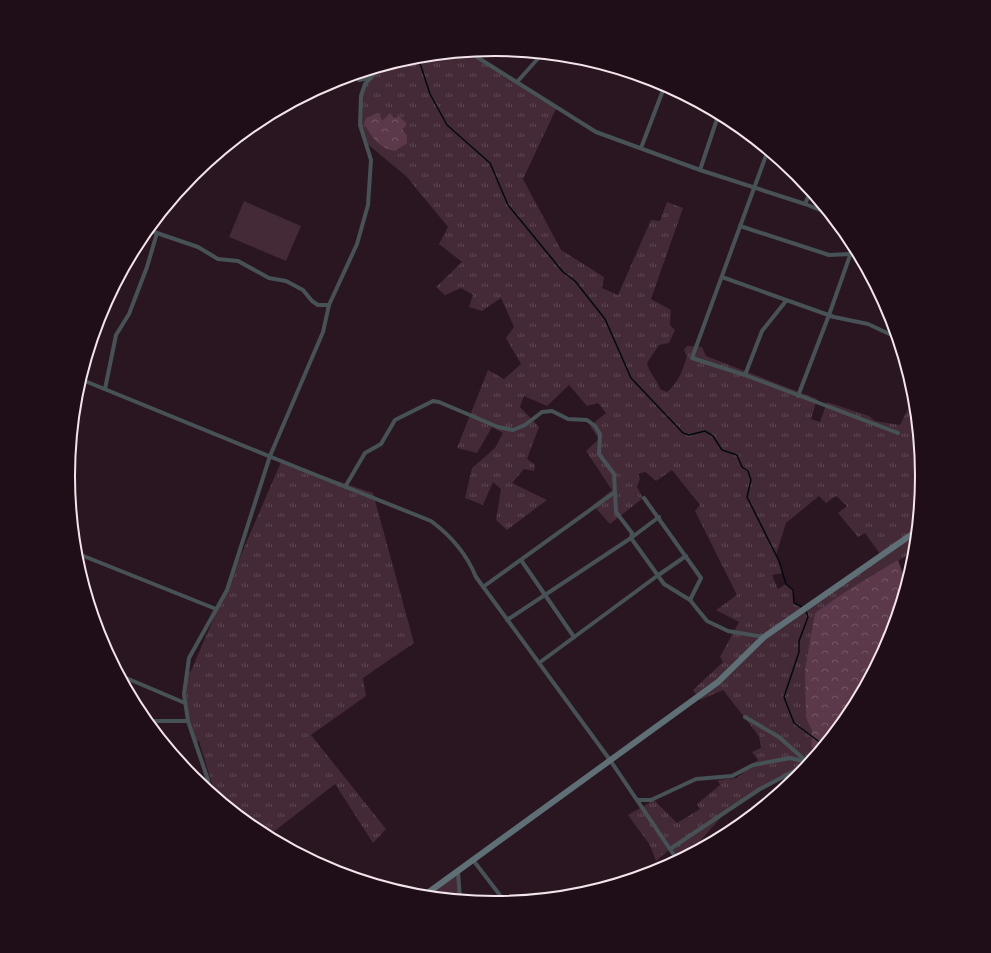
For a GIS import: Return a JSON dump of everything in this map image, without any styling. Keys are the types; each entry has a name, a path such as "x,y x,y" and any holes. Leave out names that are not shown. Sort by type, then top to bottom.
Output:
{"main road":[{"path":"430,891 718,682 764,637 911,535"}],"street":[{"path":"477,57 596,132 700,170 821,210"},
{"path":"517,82 538,59"},
{"path":"209,784 188,721 184,694 189,658 227,590 270,456 323,332 329,305 357,244 368,205 371,160 360,125 361,96 374,74"},
{"path":"358,79 359,80 370,78"},
{"path":"641,148 662,91"},
{"path":"700,170 717,119"},
{"path":"766,155 692,358 745,375 898,433"},
{"path":"805,204 809,195"},
{"path":"740,226 829,255 850,254 829,315 798,396"},
{"path":"105,389 116,335 129,314 147,267 156,233 198,247 218,259 238,261 269,278 286,281 304,290 312,301 318,305 329,305"},
{"path":"722,277 829,315 868,324 892,335"},
{"path":"745,375 762,331 786,301"},
{"path":"86,381 431,521 442,530 470,562 476,577 610,760 675,857"},
{"path":"345,487 365,453 381,444 395,420 432,401 439,402 498,427 513,430 525,425 542,412 552,411 568,419 587,420 595,426 600,434 599,454 614,474 616,512 632,533 631,538 657,576 664,584 690,600 707,621 728,631 764,637"},
{"path":"483,587 615,492"},
{"path":"644,498 701,578 690,600"},
{"path":"507,620 659,518"},
{"path":"83,556 216,609"},
{"path":"539,663 686,556"},
{"path":"520,560 574,637"},
{"path":"126,678 186,703"},
{"path":"745,717 779,737 806,761"},
{"path":"154,721 188,721"},
{"path":"637,800 651,800 696,779 732,776 753,764 790,758 805,762"},
{"path":"670,849 760,789 801,765"},
{"path":"473,860 501,897"},
{"path":"458,871 460,895"}],"green space":[{"path":"477,57 557,107 523,179 561,250 604,277 602,288 618,295 651,220 660,221 667,202 683,208 651,299 671,310 670,325 675,330 669,343 659,345 647,363 649,370 660,389 667,392 677,380 687,356 684,350 687,346 702,347 706,356 817,399 811,419 820,422 827,402 869,416 875,421 900,425 910,406 915,449 916,476 915,504 909,555 892,564 807,697 806,718 812,731 811,747 815,749 791,776 789,773 724,814 700,841 701,844 674,857 670,849 656,861 650,845 628,815 654,800 677,823 700,809 697,804 720,785 718,780 737,778 758,760 752,752 761,748 759,736 723,690 700,700 693,690 723,662 720,657 739,622 716,610 737,595 695,511 700,505 672,470 656,481 645,472 638,474 640,479 637,487 643,498 610,524 593,505 612,490 586,451 599,439 590,426 606,413 598,403 587,406 569,385 547,406 524,396 520,407 539,427 527,459 535,465 534,471 524,469 512,483 547,500 507,530 496,520 501,489 493,482 483,505 465,498 472,468 495,448 503,433 492,427 477,453 457,448 488,370 504,379 521,364 506,338 514,327 501,298 482,311 469,307 473,295 461,288 445,295 436,287 462,262 439,244 448,227 406,176 365,142 360,125 361,96 365,84 375,74 387,70 413,64","holes":["819,496 826,503 836,496 847,506 838,513 858,537 865,533 883,558 805,610 794,603 793,590 786,584 778,589 772,575 783,573 776,555 786,523"]},
{"path":"379,113 382,121 390,113 394,118 399,116 406,123 406,126 402,129 407,136 407,143 395,151 384,147 376,141 364,123 366,118"},
{"path":"244,201 301,226 286,261 229,237"},
{"path":"281,462 373,493 414,643 363,678 366,696 311,735 386,829 373,843 335,784 272,833 218,793 213,789 199,741 195,742 186,708 185,692 187,673 191,671"},
{"path":"898,560 904,577 894,612 884,637 860,687 815,749 811,747 812,731 806,718 805,670 815,613 845,592"},
{"path":"458,871 460,895 430,891"}],"waterway":[{"path":"420,63 430,94 447,125 490,163 508,205 563,272 575,281 605,319 631,378 683,433 689,435 705,431 713,436 722,450 737,455 742,467 748,471 751,480 747,497 779,561 786,584 793,590 794,603 802,607"},
{"path":"806,611 808,617 799,641 799,652 784,697 794,723 821,743"}]}
